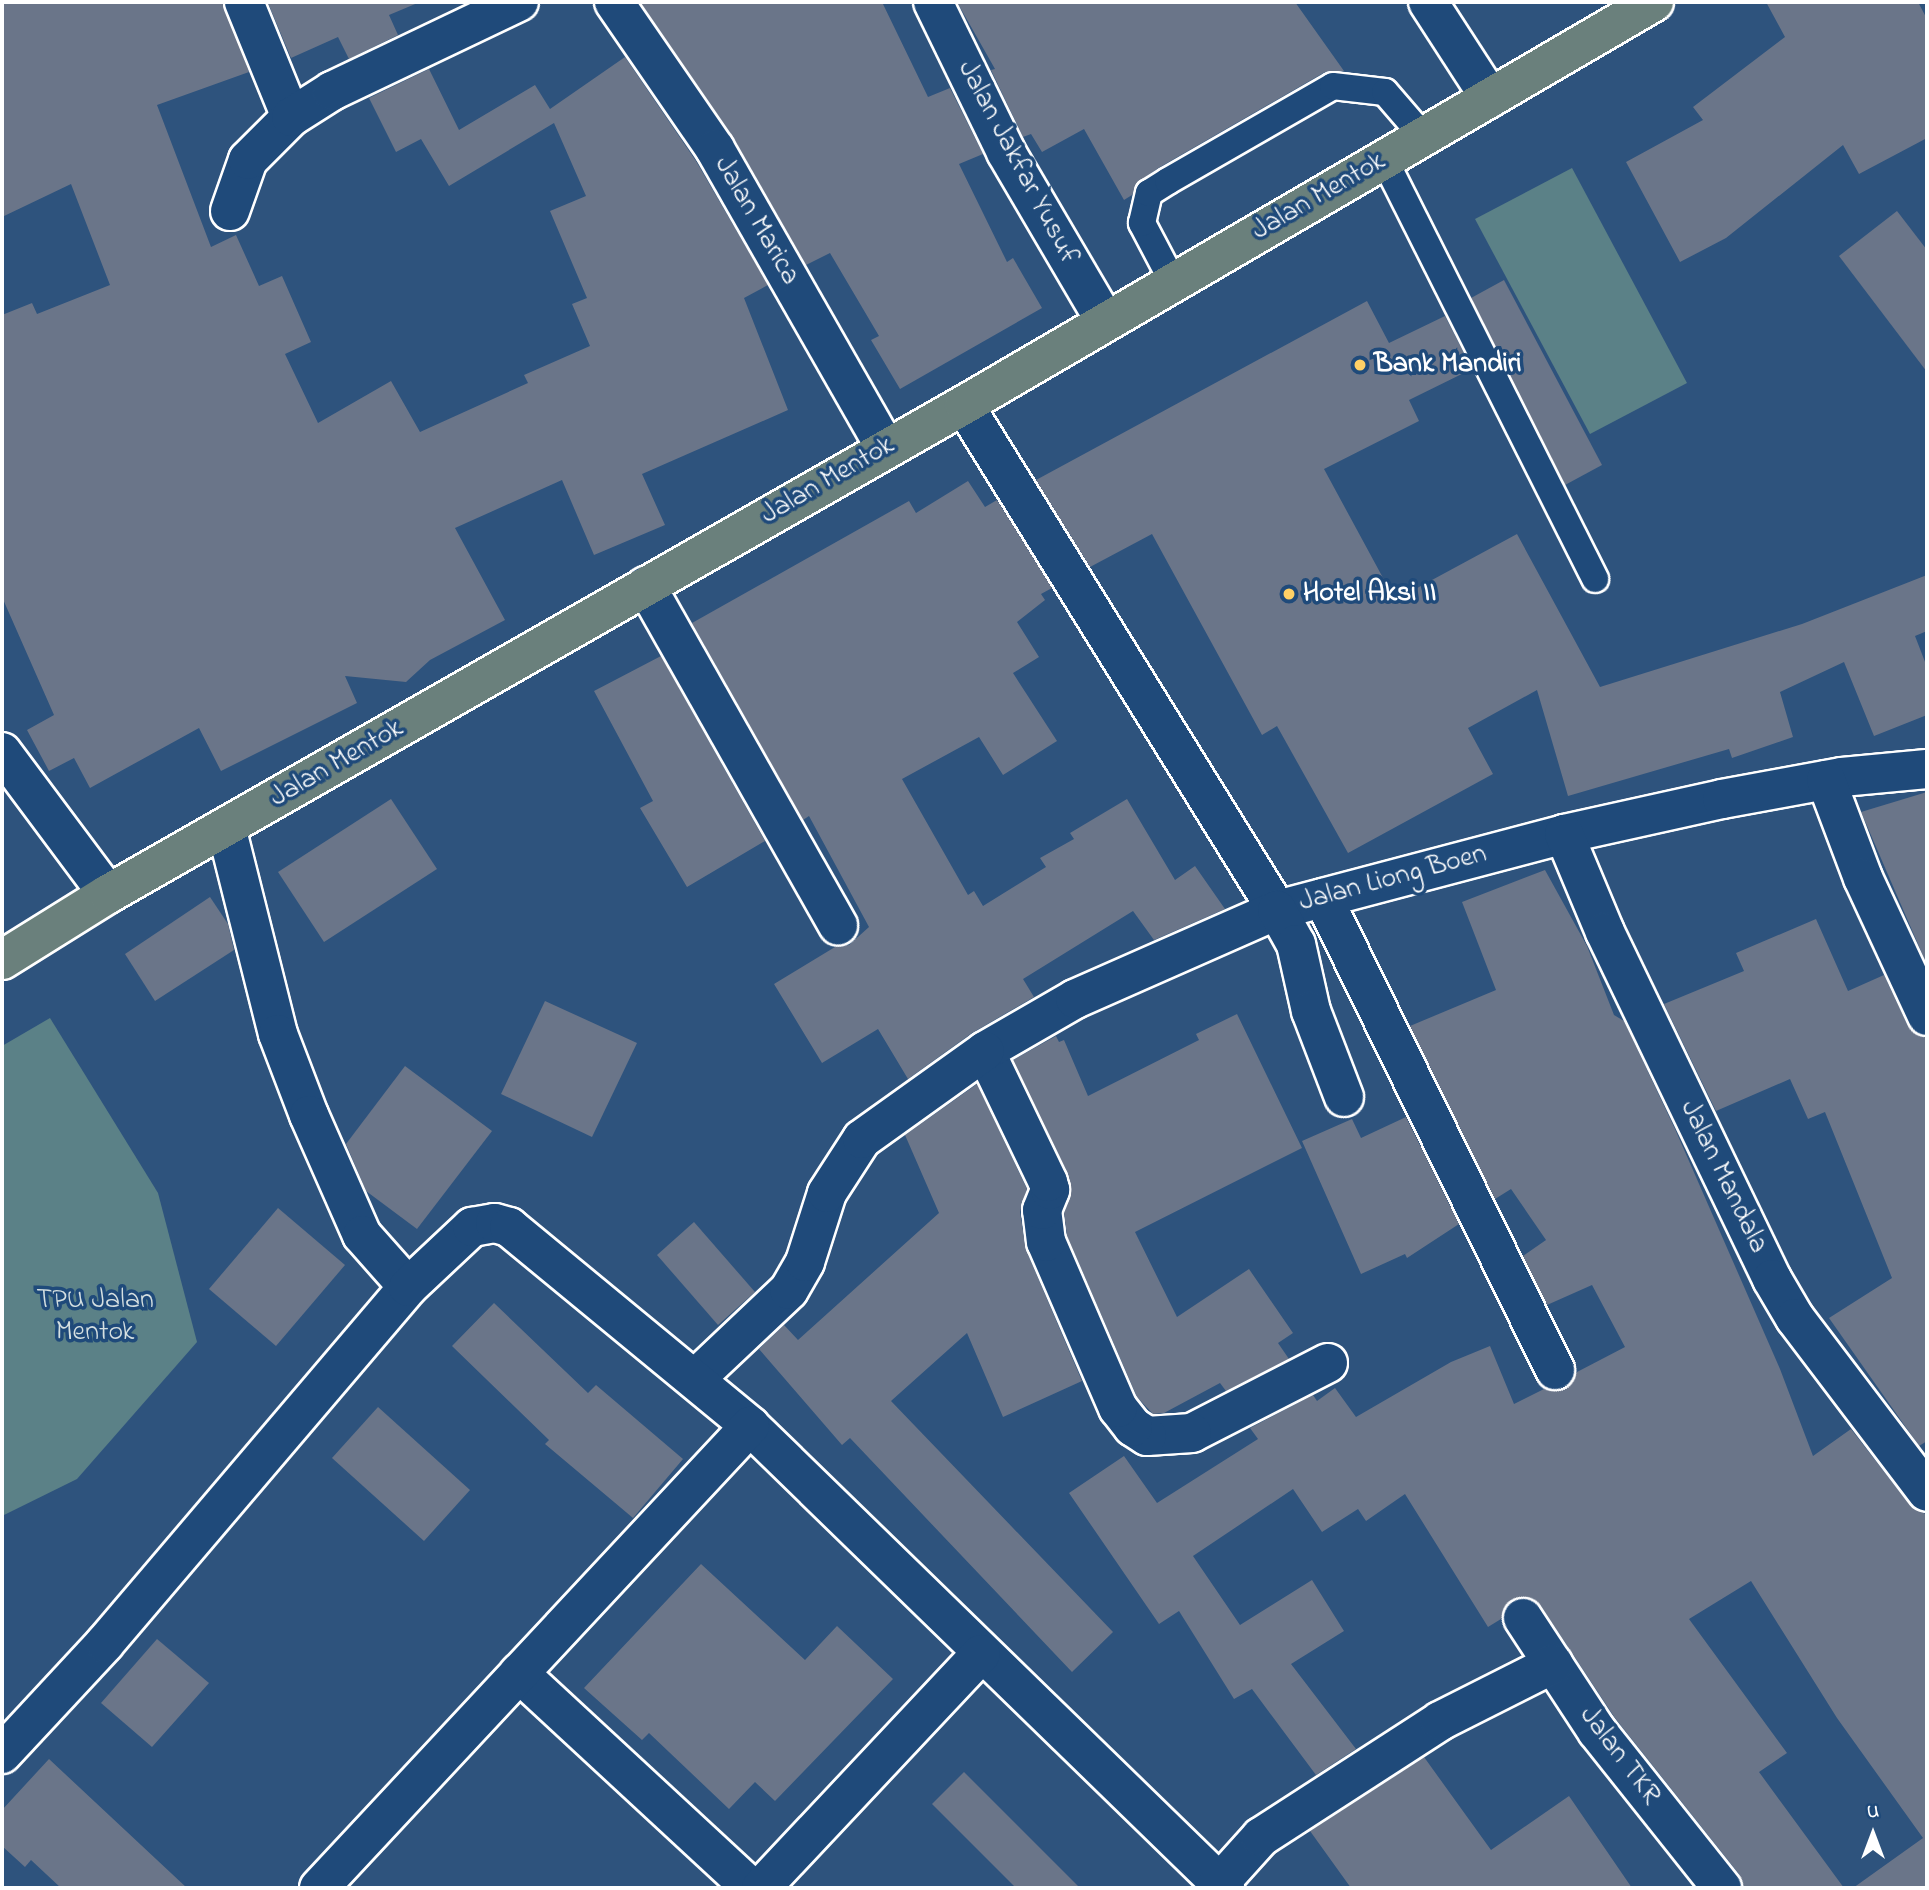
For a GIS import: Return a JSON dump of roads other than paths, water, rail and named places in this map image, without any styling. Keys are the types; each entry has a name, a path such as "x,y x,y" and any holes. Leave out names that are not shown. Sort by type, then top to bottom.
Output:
{"highway":[{"name":"Jalan Mentok","path":"2,960 108,894 885,447 964,405 1654,2"}],"street":[{"path":"244,2 292,117"},
{"path":"230,211 248,160 292,117 332,91 519,2"},
{"name":"Jalan Marica","path":"614,2 715,149 885,447"},
{"name":"Jalan Jakfar Yusuf","path":"933,2 1006,152 1105,321"},
{"path":"1428,2 1490,98"},
{"name":"Jalan Liong Boen","path":"964,405 1277,910 1564,834 1826,780 1927,769"},
{"path":"646,586 838,926"},
{"path":"2,752 108,894"},
{"path":"1826,780 1863,878 1927,1016"},
{"path":"226,828 278,1034 309,1115 362,1235 408,1287"},
{"name":"Jalan Mandala","path":"1564,834 1605,932 1772,1279 1795,1318 1927,1492"},
{"path":"1323,898 1555,1370"},
{"path":"695,1379 789,1290 805,1262 827,1193 862,1139 985,1051 1074,999 1277,910 1296,944 1311,1012 1344,1097"},
{"path":"985,1051 1048,1182 1050,1190 1042,1210 1046,1242 1118,1408 1133,1427 1147,1436 1192,1433 1328,1363"},
{"path":"2,1754 105,1643 408,1287 472,1227 495,1223 509,1227 750,1426 1220,1886 1261,1837 1440,1721 1553,1664"},
{"path":"319,1888 750,1426"},
{"name":"Jalan TKR","path":"1523,1618 1597,1731 1722,1888"},
{"path":"761,1888 981,1654"},
{"path":"519,1673 751,1888"}],"lane":[{"path":"1173,282 1142,223 1149,194 1168,181 1333,86 1385,92 1423,136"},
{"path":"1384,159 1595,579"}],"place":[{"name":"Bank Mandiri","path":"1360,365"},
{"name":"Hotel Aksi II","path":"1289,594"}],"park label":[{"name":"TPU Jalan Mentok","path":"95,1317"}]}
